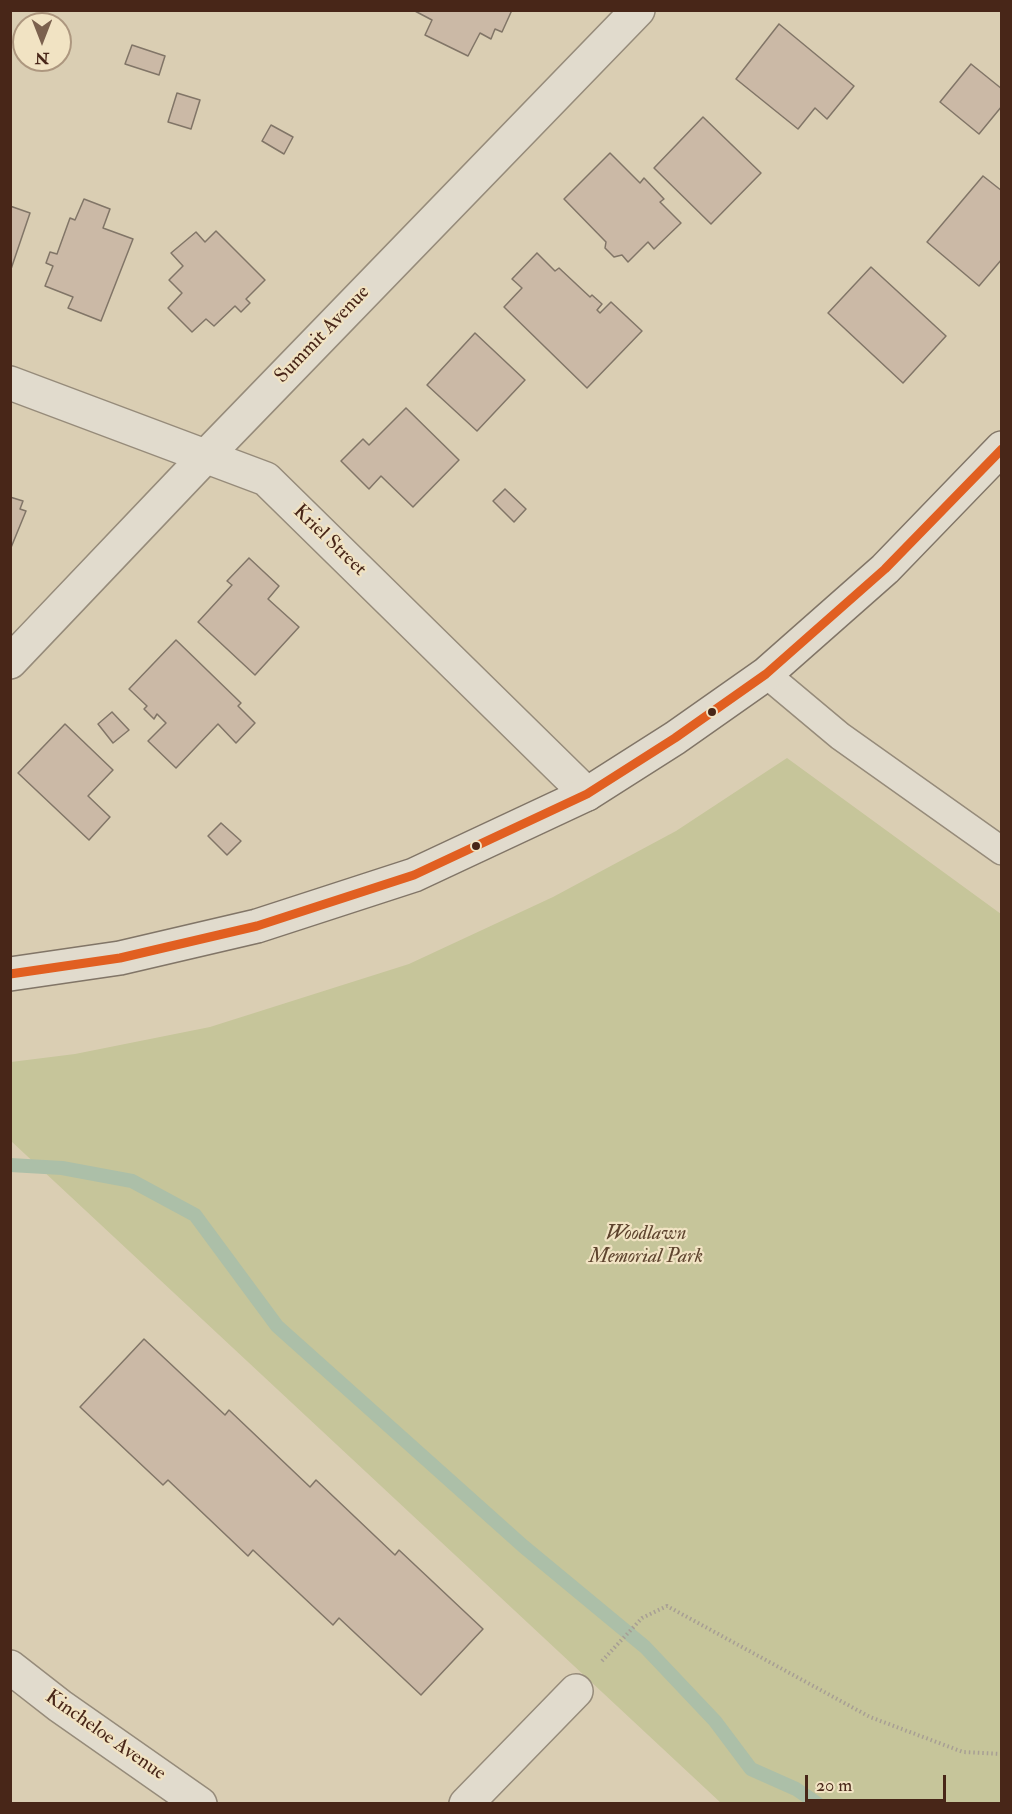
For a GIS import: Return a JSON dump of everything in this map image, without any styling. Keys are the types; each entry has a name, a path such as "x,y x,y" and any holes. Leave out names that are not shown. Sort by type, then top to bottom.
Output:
{"street":[{"name":"Summit Avenue","path":"10,662 638,10"},
{"name":"Kriel Street","path":"10,383 266,479 587,794"},
{"path":"10,974 120,958 257,926 414,875 587,794 675,738 766,674 885,569 1002,448"},
{"name":"Kincheloe Avenue","path":"10,1667 60,1706 200,1803"},
{"path":"466,1803 576,1691"}],"lane":[{"path":"766,674 840,736 1002,850"}],"path":[{"path":"600,1663 642,1618 667,1606 870,1717 963,1752 1002,1754"}],"green space":[{"name":"Woodlawn Memorial Park","path":"787,758 1001,914 1001,1803 721,1803 11,1141 11,1062 75,1054 210,1027 409,964 553,897 676,831"}],"building":[{"path":"413,10 512,10 502,32 495,29 491,39 480,33 468,56 425,35 432,20"},
{"path":"779,24 854,86 827,119 815,108 798,129 736,79"},
{"path":"132,45 165,56 159,75 125,64"},
{"path":"971,64 1002,89 1002,106 979,134 940,102"},
{"path":"177,93 200,100 191,129 168,122"},
{"path":"703,117 761,173 711,224 654,168"},
{"path":"271,125 293,137 284,154 262,141"},
{"path":"610,153 640,183 644,178 664,199 660,202 681,223 654,249 648,242 628,262 622,255 614,257 605,248 606,242 564,199"},
{"path":"983,176 1002,191 1002,259 979,286 927,242"},
{"path":"84,199 110,209 103,228 133,239 101,321 68,308 73,297 45,286 53,266 46,263 50,252 57,254 70,218 75,220"},
{"path":"10,206 30,213 10,272"},
{"path":"216,231 265,280 246,299 250,303 241,312 235,306 214,326 206,319 192,332 168,308 182,293 169,280 183,266 171,253 196,232 205,242"},
{"path":"537,253 555,271 559,268 590,297 592,295 602,304 597,310 600,313 611,302 642,331 587,388 504,307 522,288 512,279"},
{"path":"871,267 946,336 903,383 828,313"},
{"path":"475,333 525,380 477,431 427,385"},
{"path":"406,408 459,460 413,507 381,476 369,489 341,461 363,439 369,445"},
{"path":"505,489 526,509 514,522 493,501"},
{"path":"10,497 23,501 20,509 26,511 10,550"},
{"path":"249,558 279,586 268,599 299,627 255,675 198,622 232,585 227,581"},
{"path":"176,640 241,703 238,706 255,723 236,743 218,724 176,768 148,741 166,723 157,714 154,719 144,709 147,706 129,689"},
{"path":"112,712 129,730 113,743 98,724"},
{"path":"65,724 113,770 88,796 110,817 89,840 18,773"},
{"path":"221,823 241,841 227,855 208,836"},
{"path":"144,1339 225,1415 229,1410 310,1487 316,1480 395,1555 399,1550 483,1629 421,1695 339,1618 333,1625 253,1550 248,1556 168,1480 163,1485 80,1407"}],"waterway":[{"path":"10,1165 62,1168 132,1181 195,1215 277,1326 523,1546 645,1647 715,1721 751,1769 796,1789 818,1804"}],"transit line":[{"path":"10,974 120,958 257,926 414,875 587,794 675,738 766,674 885,569 1002,449"}]}
